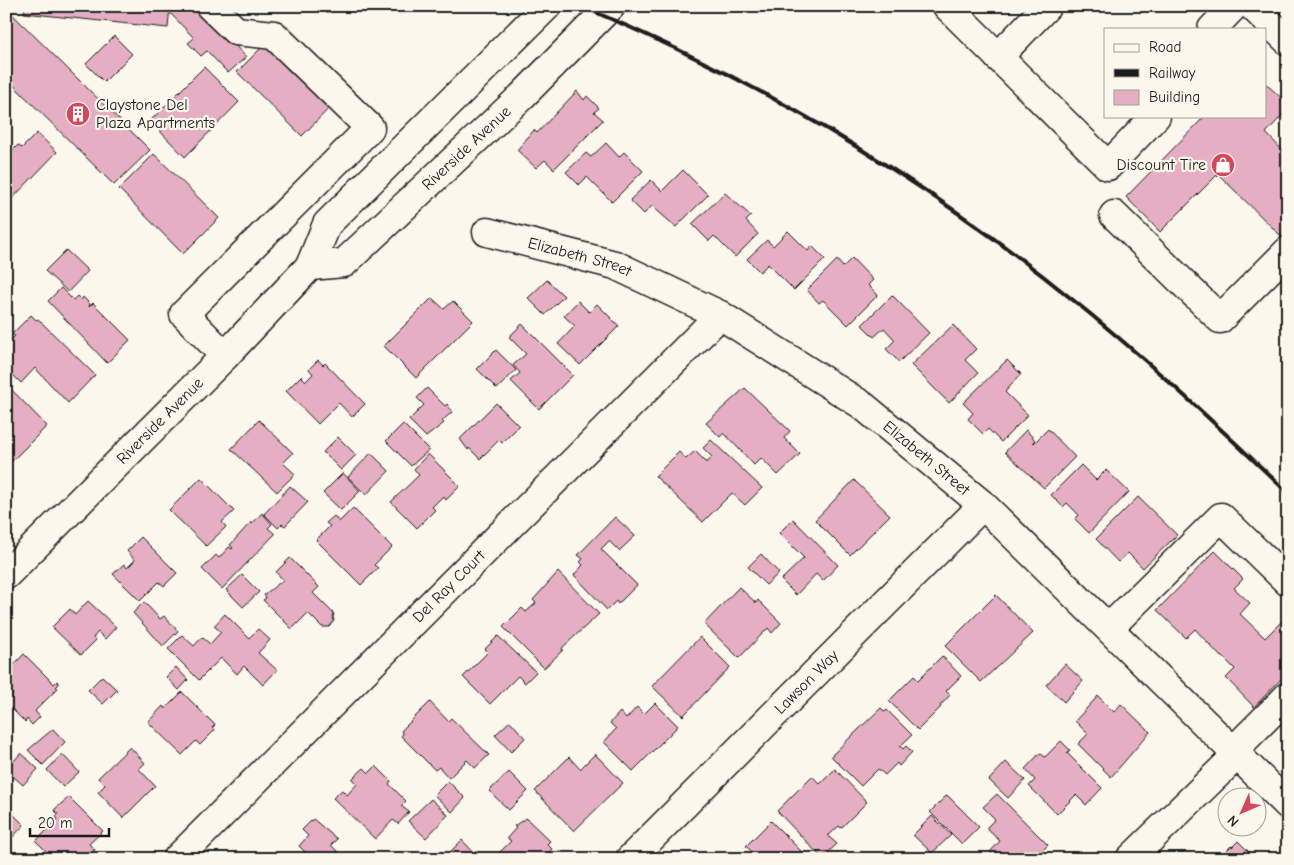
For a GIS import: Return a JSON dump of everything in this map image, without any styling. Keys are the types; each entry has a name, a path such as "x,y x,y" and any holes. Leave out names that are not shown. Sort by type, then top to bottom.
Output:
{"street":[{"path":"210,6 236,31 274,35 370,128 184,314 226,356"},
{"name":"Riverside Avenue","path":"6,575 226,356 310,266 327,224 547,6"},
{"name":"Riverside Avenue","path":"310,266 344,263 521,96 611,6"},
{"path":"947,6 1108,166 1154,118"},
{"path":"998,57 1047,6"},
{"path":"1213,28 1234,6"},
{"path":"1267,11 1288,41"},
{"path":"1114,214 1220,319 1288,251"},
{"name":"Elizabeth Street","path":"487,232 615,265 720,314 862,405 983,505 1288,805"},
{"name":"Del Ray Court","path":"177,859 720,314"},
{"name":"Lawson Way","path":"630,859 983,505"},
{"path":"1109,628 1221,516 1288,582"},
{"path":"1130,859 1236,752 1288,696"}],"building":[{"path":"25,6 170,6 168,28 24,13"},
{"name":"Claystone Del Plaza Apartments","path":"177,6 198,6 246,57 228,73 207,51 201,56 188,43 194,38 170,13"},
{"name":"Claystone Del Plaza Apartments","path":"6,8 150,150 114,185 6,78"},
{"name":"Claystone Del Plaza Apartments","path":"114,36 132,54 104,82 86,64"},
{"name":"Claystone Del Plaza Apartments","path":"273,36 337,100 302,136 237,72"},
{"name":"Claystone Del Plaza Apartments","path":"204,67 239,102 185,157 150,121"},
{"name":"Discount Tire","path":"1266,84 1288,104 1288,109 1266,133 1288,156 1288,230 1282,237 1218,174 1160,232 1126,197 1203,118 1266,118"},
{"path":"577,91 584,100 587,96 599,108 594,112 603,120 554,169 545,160 536,168 517,150 534,130 537,133"},
{"path":"37,133 57,152 8,203 6,201 6,157 18,145 22,148"},
{"path":"606,143 619,157 624,152 643,171 612,202 587,177 579,185 566,172 586,153 591,157"},
{"name":"Claystone Del Plaza Apartments","path":"154,154 219,218 183,254 119,189"},
{"path":"683,170 708,195 676,227 652,206 644,214 630,200 651,180 662,191"},
{"path":"725,193 751,216 746,221 758,234 735,257 714,236 709,241 692,224"},
{"path":"788,231 808,251 812,246 825,259 794,290 768,264 760,272 747,259 767,240 773,246"},
{"path":"66,250 88,271 68,292 45,271"},
{"path":"852,258 873,280 868,285 878,295 848,325 823,300 819,303 807,290 837,260 843,267"},
{"path":"547,280 564,296 545,315 528,298"},
{"path":"61,288 73,300 77,296 81,300 83,297 90,304 89,307 93,303 130,340 107,363 48,301"},
{"path":"892,295 929,333 899,362 886,349 895,340 884,328 874,337 862,325"},
{"path":"432,298 444,309 453,301 473,321 416,378 384,346"},
{"path":"578,301 589,312 597,304 619,326 580,365 558,344 575,326 564,316"},
{"path":"31,315 36,320 38,319 95,375 68,403 35,368 21,383 6,368 6,345 15,336 12,334"},
{"path":"522,324 573,375 539,409 511,381 520,373 513,365 526,354 509,337"},
{"path":"953,325 976,349 965,360 978,373 949,403 911,365"},
{"path":"496,350 516,370 497,389 477,369"},
{"path":"318,360 323,365 325,363 365,404 352,417 339,403 318,424 286,391 301,376 306,381 313,374 309,369"},
{"path":"1007,360 1021,374 1005,392 1028,415 1001,442 988,429 983,434 968,419 973,413 963,403"},
{"path":"9,387 47,426 6,467 6,389"},
{"path":"427,388 445,406 447,404 452,412 442,421 444,423 426,437 409,420 424,405 417,398"},
{"path":"745,388 790,431 784,438 800,454 778,475 761,458 754,465 724,433 720,437 706,423"},
{"path":"496,403 519,426 502,443 499,440 480,459 469,448 468,450 460,439"},
{"path":"259,420 293,453 283,463 295,474 277,492 231,449"},
{"path":"403,424 429,450 411,466 386,441"},
{"path":"1048,429 1075,457 1044,488 1005,452 1026,430 1035,440 1034,443"},
{"path":"338,437 356,455 341,470 323,452"},
{"path":"711,440 762,488 745,505 732,493 703,522 655,476 679,452 686,459 695,451 707,463 712,457 703,448"},
{"path":"371,453 389,471 366,495 348,477"},
{"path":"428,454 460,486 446,500 443,496 432,507 435,510 417,528 391,502 419,475 414,469"},
{"path":"1081,465 1096,480 1106,470 1129,492 1089,533 1075,519 1079,515 1067,503 1063,507 1051,495"},
{"path":"343,473 360,491 341,510 323,493"},
{"path":"201,478 234,511 222,522 226,527 206,546 169,510"},
{"path":"854,480 890,515 850,555 815,520"},
{"path":"290,486 308,502 285,526 282,524 278,528 264,514"},
{"path":"1138,497 1177,535 1143,568 1128,553 1118,562 1096,539"},
{"path":"353,508 392,547 374,565 378,568 361,585 316,540 330,526 326,523 334,516 339,522"},
{"path":"262,513 272,524 268,528 275,534 222,589 202,569 216,555 219,558 229,547 232,549 230,545"},
{"path":"615,517 635,536 619,551 609,541 601,549 637,585 618,604 616,601 607,610 574,575 583,565 580,562 583,559 578,555"},
{"path":"793,519 838,565 823,581 816,574 796,595 781,580 804,558 779,533"},
{"path":"141,537 177,573 164,586 159,582 140,601 113,574 124,564 127,568 135,560 127,551"},
{"path":"1215,551 1243,579 1234,588 1250,603 1240,614 1265,638 1283,620 1288,624 1288,672 1254,707 1226,678 1235,669 1195,629 1186,638 1157,610"},
{"path":"761,554 779,573 766,585 748,567"},
{"path":"290,558 319,587 313,593 334,614 334,621 329,627 322,627 308,613 292,629 263,600 266,598 264,595 283,580 276,572"},
{"path":"558,572 599,614 562,648 563,650 544,668 503,627 522,608 526,612 536,603 533,600"},
{"path":"242,575 259,592 243,607 226,590"},
{"path":"739,587 756,603 758,600 781,623 772,633 768,628 739,658 704,624"},
{"path":"996,595 1033,633 981,682 945,646"},
{"path":"88,601 116,627 105,639 98,632 93,638 96,640 81,655 52,627 70,609 75,615"},
{"path":"144,602 160,619 164,616 178,631 163,646 133,613"},
{"path":"225,614 249,638 258,629 270,640 258,653 277,670 263,685 244,666 237,674 221,658 199,680 168,649 182,635 194,646 202,637 210,644 221,632 214,626"},
{"path":"498,636 536,672 525,683 518,676 490,704 463,677 488,652 485,649"},
{"path":"700,637 730,667 683,716 652,686"},
{"path":"24,654 54,684 57,681 59,684 56,687 58,688 35,711 40,717 32,725 27,719 25,722 6,703 13,694 6,687 6,673"},
{"path":"942,656 961,676 946,691 950,695 941,707 918,730 889,701 914,676 918,680"},
{"path":"1065,664 1083,681 1064,702 1046,685"},
{"path":"176,667 188,680 179,690 166,677"},
{"path":"102,676 117,690 103,704 88,690"},
{"path":"182,692 215,725 212,728 215,730 200,745 196,741 182,755 148,722 163,706 165,709"},
{"path":"1098,696 1114,712 1121,704 1150,732 1111,777 1078,744 1088,734 1075,721"},
{"path":"430,702 448,721 451,718 489,755 475,768 467,760 449,778 439,767 435,770 401,736 403,734 401,731"},
{"path":"655,703 678,726 633,771 604,742 616,729 610,723 620,712 626,719 637,707 644,714"},
{"path":"881,708 885,712 887,710 912,735 900,746 903,749 906,746 912,752 899,766 897,763 885,775 878,769 861,786 831,756"},
{"path":"510,721 525,738 511,752 495,735"},
{"path":"53,729 65,742 43,765 28,750"},
{"path":"1061,741 1070,750 1067,753 1102,788 1086,805 1076,795 1057,814 1029,786 1035,780 1025,769 1040,753 1045,757"},
{"path":"130,747 145,763 139,769 155,786 123,818 98,792 105,785 98,778"},
{"path":"21,753 38,769 23,785 6,770"},
{"path":"62,754 79,772 63,787 47,770"},
{"path":"595,754 623,783 574,831 535,791 569,757 580,769"},
{"path":"1006,762 1025,780 1008,798 989,780"},
{"path":"376,766 391,781 389,784 406,801 401,806 409,812 398,824 393,820 375,839 333,798 342,790 347,795 357,784 352,779 364,768 369,773"},
{"path":"835,769 867,802 841,828 839,826 828,836 837,844 822,858 777,811 812,776 820,784"},
{"path":"509,772 528,791 509,810 489,791"},
{"path":"448,781 465,798 452,812 434,795"},
{"path":"997,794 1048,845 1034,859 997,859 990,852 1000,841 986,828 995,819 983,807"},
{"path":"947,795 979,827 962,844 930,812"},
{"path":"69,797 103,831 89,844 95,850 87,859 48,859 51,856 36,841 58,819 56,817 58,814 54,810"},
{"path":"431,799 448,815 426,838 408,821"},
{"path":"8,809 24,825 8,842 6,840"},
{"path":"932,816 951,835 932,853 913,835"},
{"path":"526,818 550,841 547,844 552,849 543,859 493,859 511,841 507,838 516,828 514,826"},
{"path":"313,819 337,839 331,845 345,859 299,859 305,852 299,846 308,836 302,830"},
{"path":"771,821 804,854 805,859 745,859 752,852 746,846"},
{"path":"462,840 480,859 443,859"},
{"path":"1238,841 1256,859 1218,859 1231,846"}],"railway":[{"path":"581,6 648,35 777,101 902,175 962,216 1021,259 1105,326 1185,396 1288,493"}],"place":[{"name":"Claystone Del Plaza Apartments","path":"78,114"},
{"name":"Discount Tire","path":"1223,165"}]}
